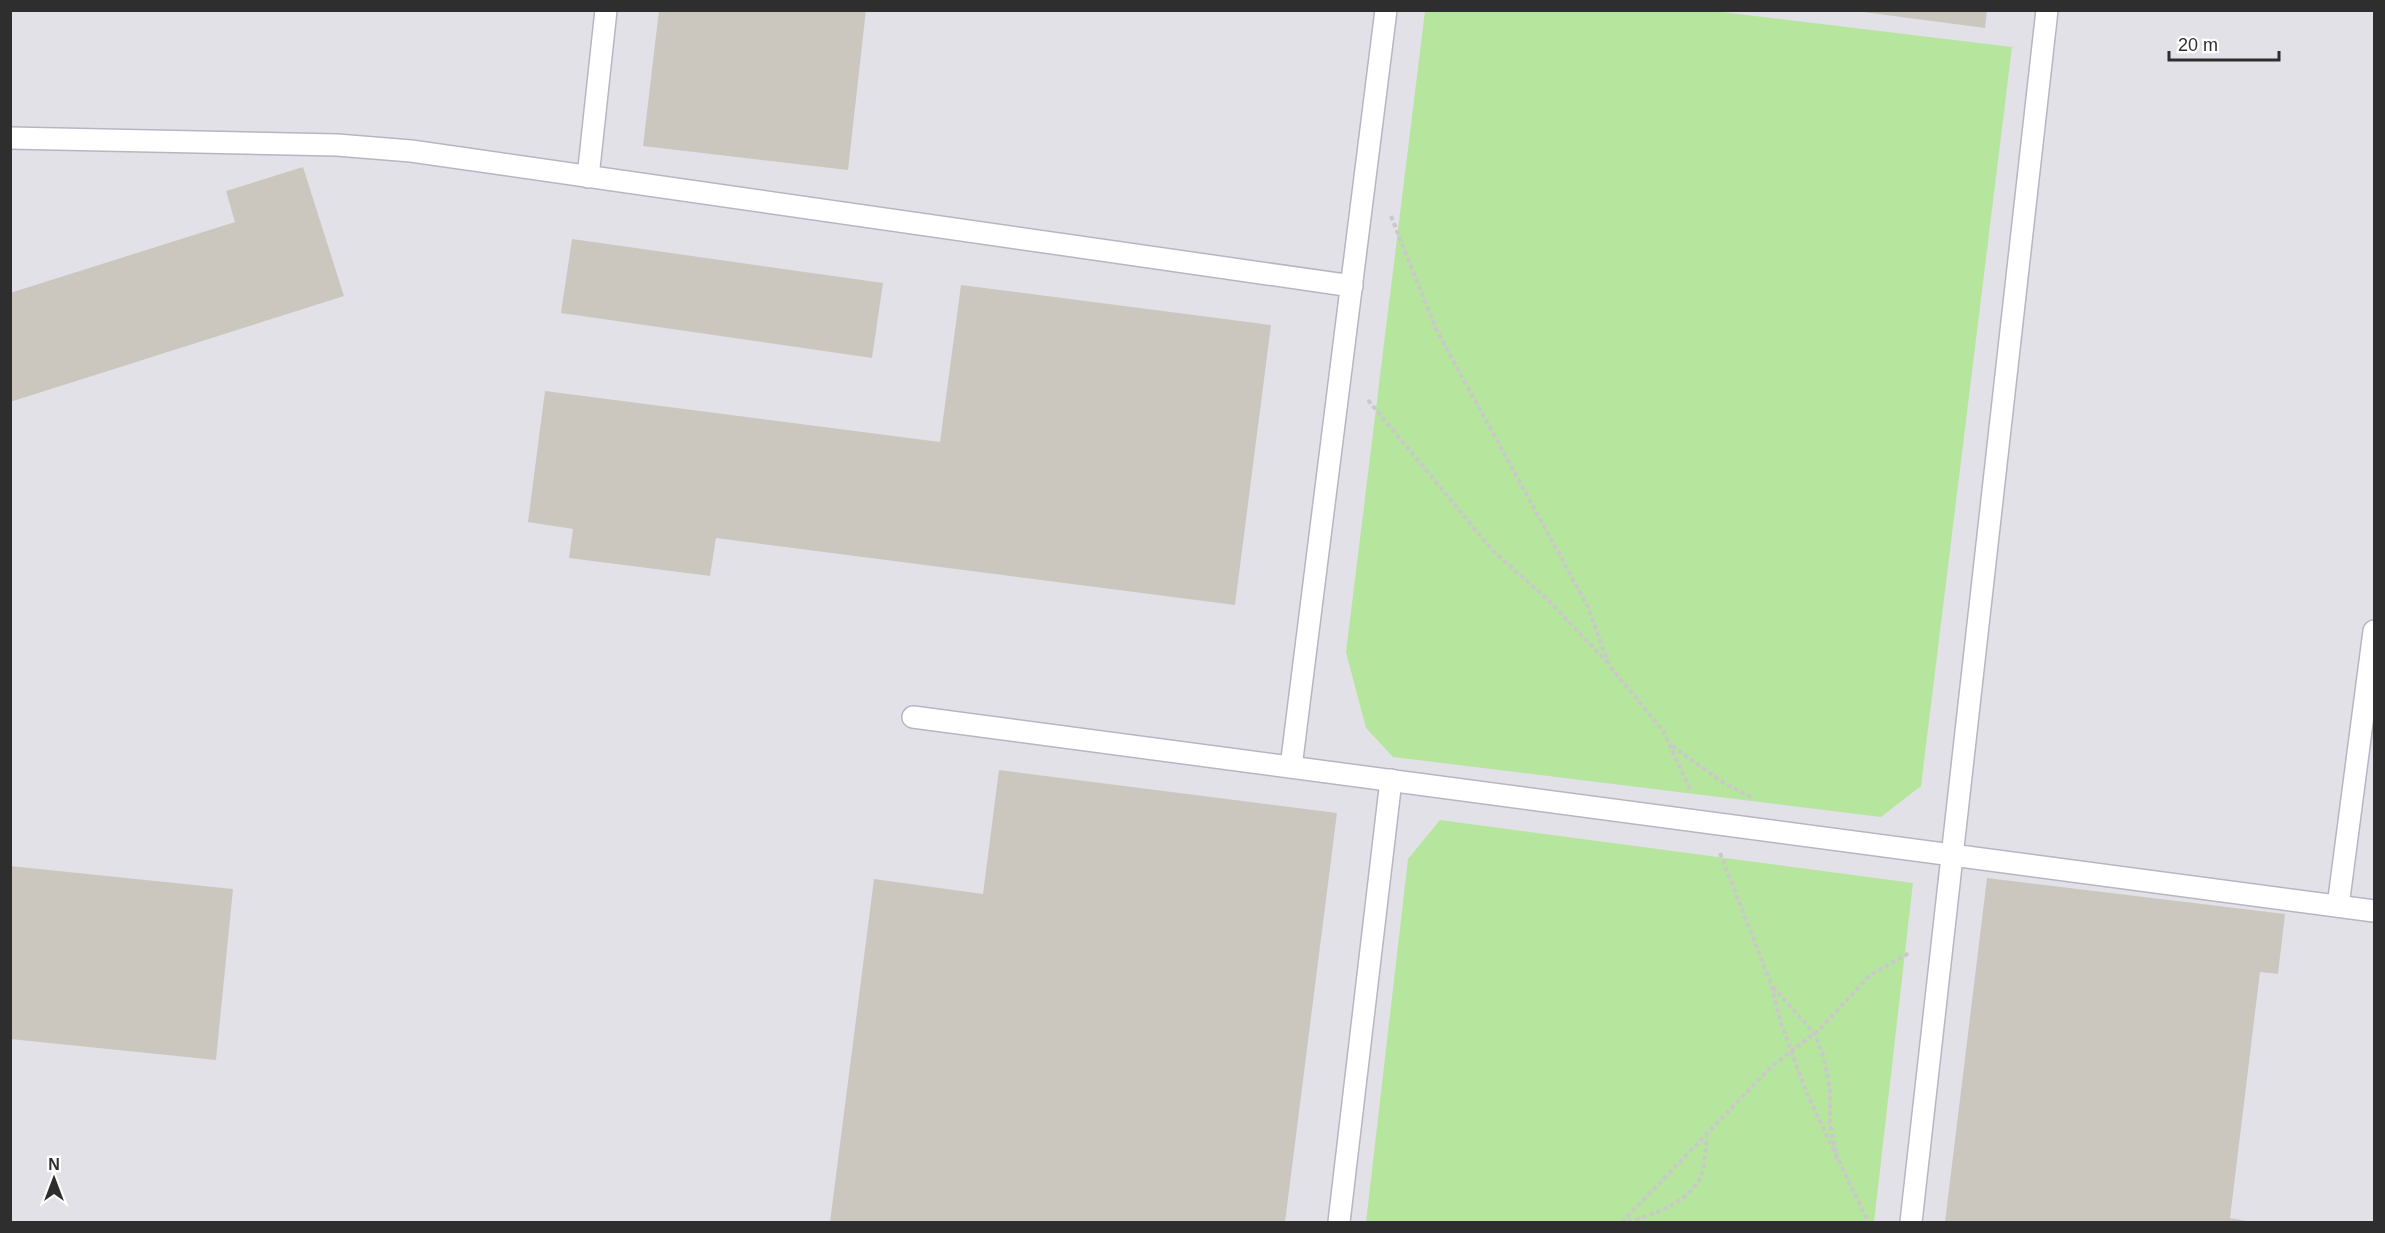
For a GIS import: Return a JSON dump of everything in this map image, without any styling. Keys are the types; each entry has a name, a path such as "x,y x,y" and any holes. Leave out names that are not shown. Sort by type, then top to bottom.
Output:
{"lane":[{"path":"588,177 606,10"},
{"path":"1292,766 1386,10"},
{"path":"1911,1222 2048,10"},
{"path":"10,138 337,145 411,151 1352,286"},
{"path":"2338,906 2374,631"},
{"path":"913,717 2374,911"},
{"path":"1339,1222 1391,780"}],"path":[{"path":"1389,212 1436,329 1587,605 1610,665"},
{"path":"1341,369 1485,542 1548,600 1610,665 1663,730 1722,858 1771,984 1791,1052 1839,1165 1868,1222"},
{"path":"1622,1222 1677,1163 1707,1137 1771,1067 1815,1034 1870,975 1905,955 1942,939"},
{"path":"1771,984 1815,1034 1824,1058 1830,1089 1830,1123 1839,1165"},
{"path":"1628,1222 1649,1216 1680,1200 1693,1187 1702,1171 1707,1137"}],"shaded area":[{"path":"11,11 2374,11 2374,1222 11,1222"}],"green space":[{"path":"1425,11 1714,11 2012,47 1921,786 1881,817 1393,757 1366,728 1346,652"},
{"path":"1440,820 1913,883 1874,1222 1366,1222 1408,859"}],"building":[{"path":"659,10 866,10 848,170 643,146"},
{"path":"1848,10 1987,10 1985,28"},
{"path":"303,167 344,296 10,402 10,293 235,222 226,191"},
{"path":"572,239 883,283 872,358 561,313"},
{"path":"961,285 1271,325 1235,605 716,538 710,576 569,558 573,529 528,522 545,391 940,442"},
{"path":"999,770 1337,813 1285,1222 830,1222 874,879 983,894"},
{"path":"10,866 233,889 216,1060 10,1039"},
{"path":"1987,878 2285,914 2278,974 2260,972 2230,1218 2253,1222 1945,1222"}]}
